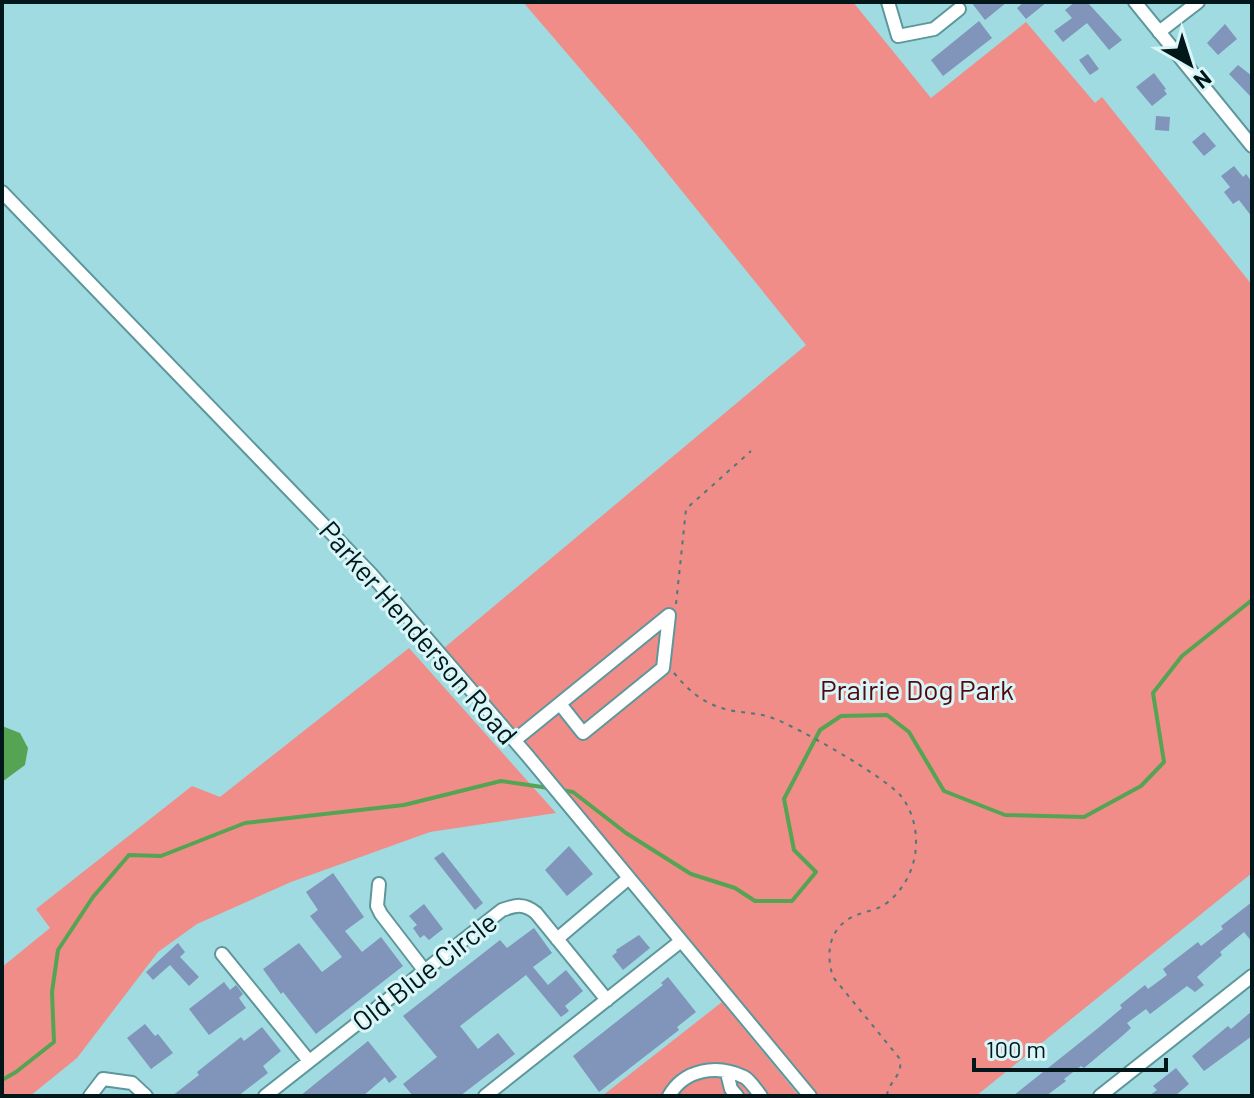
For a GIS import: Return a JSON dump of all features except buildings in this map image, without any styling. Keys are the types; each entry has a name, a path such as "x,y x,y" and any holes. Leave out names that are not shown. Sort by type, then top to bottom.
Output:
{"street":[{"path":"888,2 898,36 934,29 959,9"},
{"path":"1135,2 1252,146"},
{"path":"1159,32 1198,2"},
{"name":"Parker Henderson Road","path":"2,192 371,574 515,740 810,1096"},
{"path":"515,740 669,615 663,668 583,733 560,704"},
{"path":"557,939 629,878"},
{"path":"379,884 377,906 381,914 424,970"},
{"name":"Old Blue Circle","path":"265,1096 502,910 515,905 528,906 536,913 607,1000"},
{"path":"485,1096 681,941"},
{"path":"222,954 309,1061"},
{"path":"1100,1096 1252,976"},
{"path":"669,1096 697,1071 710,1069 746,1077 761,1096"},
{"path":"727,1073 731,1089 737,1096"},
{"path":"90,1096 103,1079 132,1083 146,1096"}],"path":[{"path":"675,613 686,509 751,451"},
{"path":"670,668 689,691 717,709 767,715 804,733 886,783 911,812 917,849 912,871 901,890 884,905 851,918 840,926 828,950 828,964 833,977 900,1059 900,1072 888,1089 887,1096"}],"green space":[{"name":"Prairie Dog Park","path":"523,2 853,2 931,98 1026,22 1095,103 1102,97 1252,285 1252,873 976,1096 819,1096 444,648 806,345 636,134"},
{"path":"409,648 556,813 430,832 291,882 197,924 158,952 77,1058 30,1096 2,1096 2,967 50,928 36,909 192,786 220,797"},
{"path":"722,1002 799,1096 602,1096"}],"shaded area":[{"path":"2,726 20,733 28,748 25,765 2,782"}],"waterway":[{"path":"562,790 573,792 626,833 691,874 735,888 755,901 792,901 816,872 794,850 784,799 820,730 841,716 887,715 909,732 944,791 1005,815 1084,817 1141,786 1164,762 1153,693 1182,656 1252,600"},
{"path":"2,1080 54,1042 52,992 58,950 93,897 129,855 161,856 245,823 404,805 501,781 549,788"}]}
